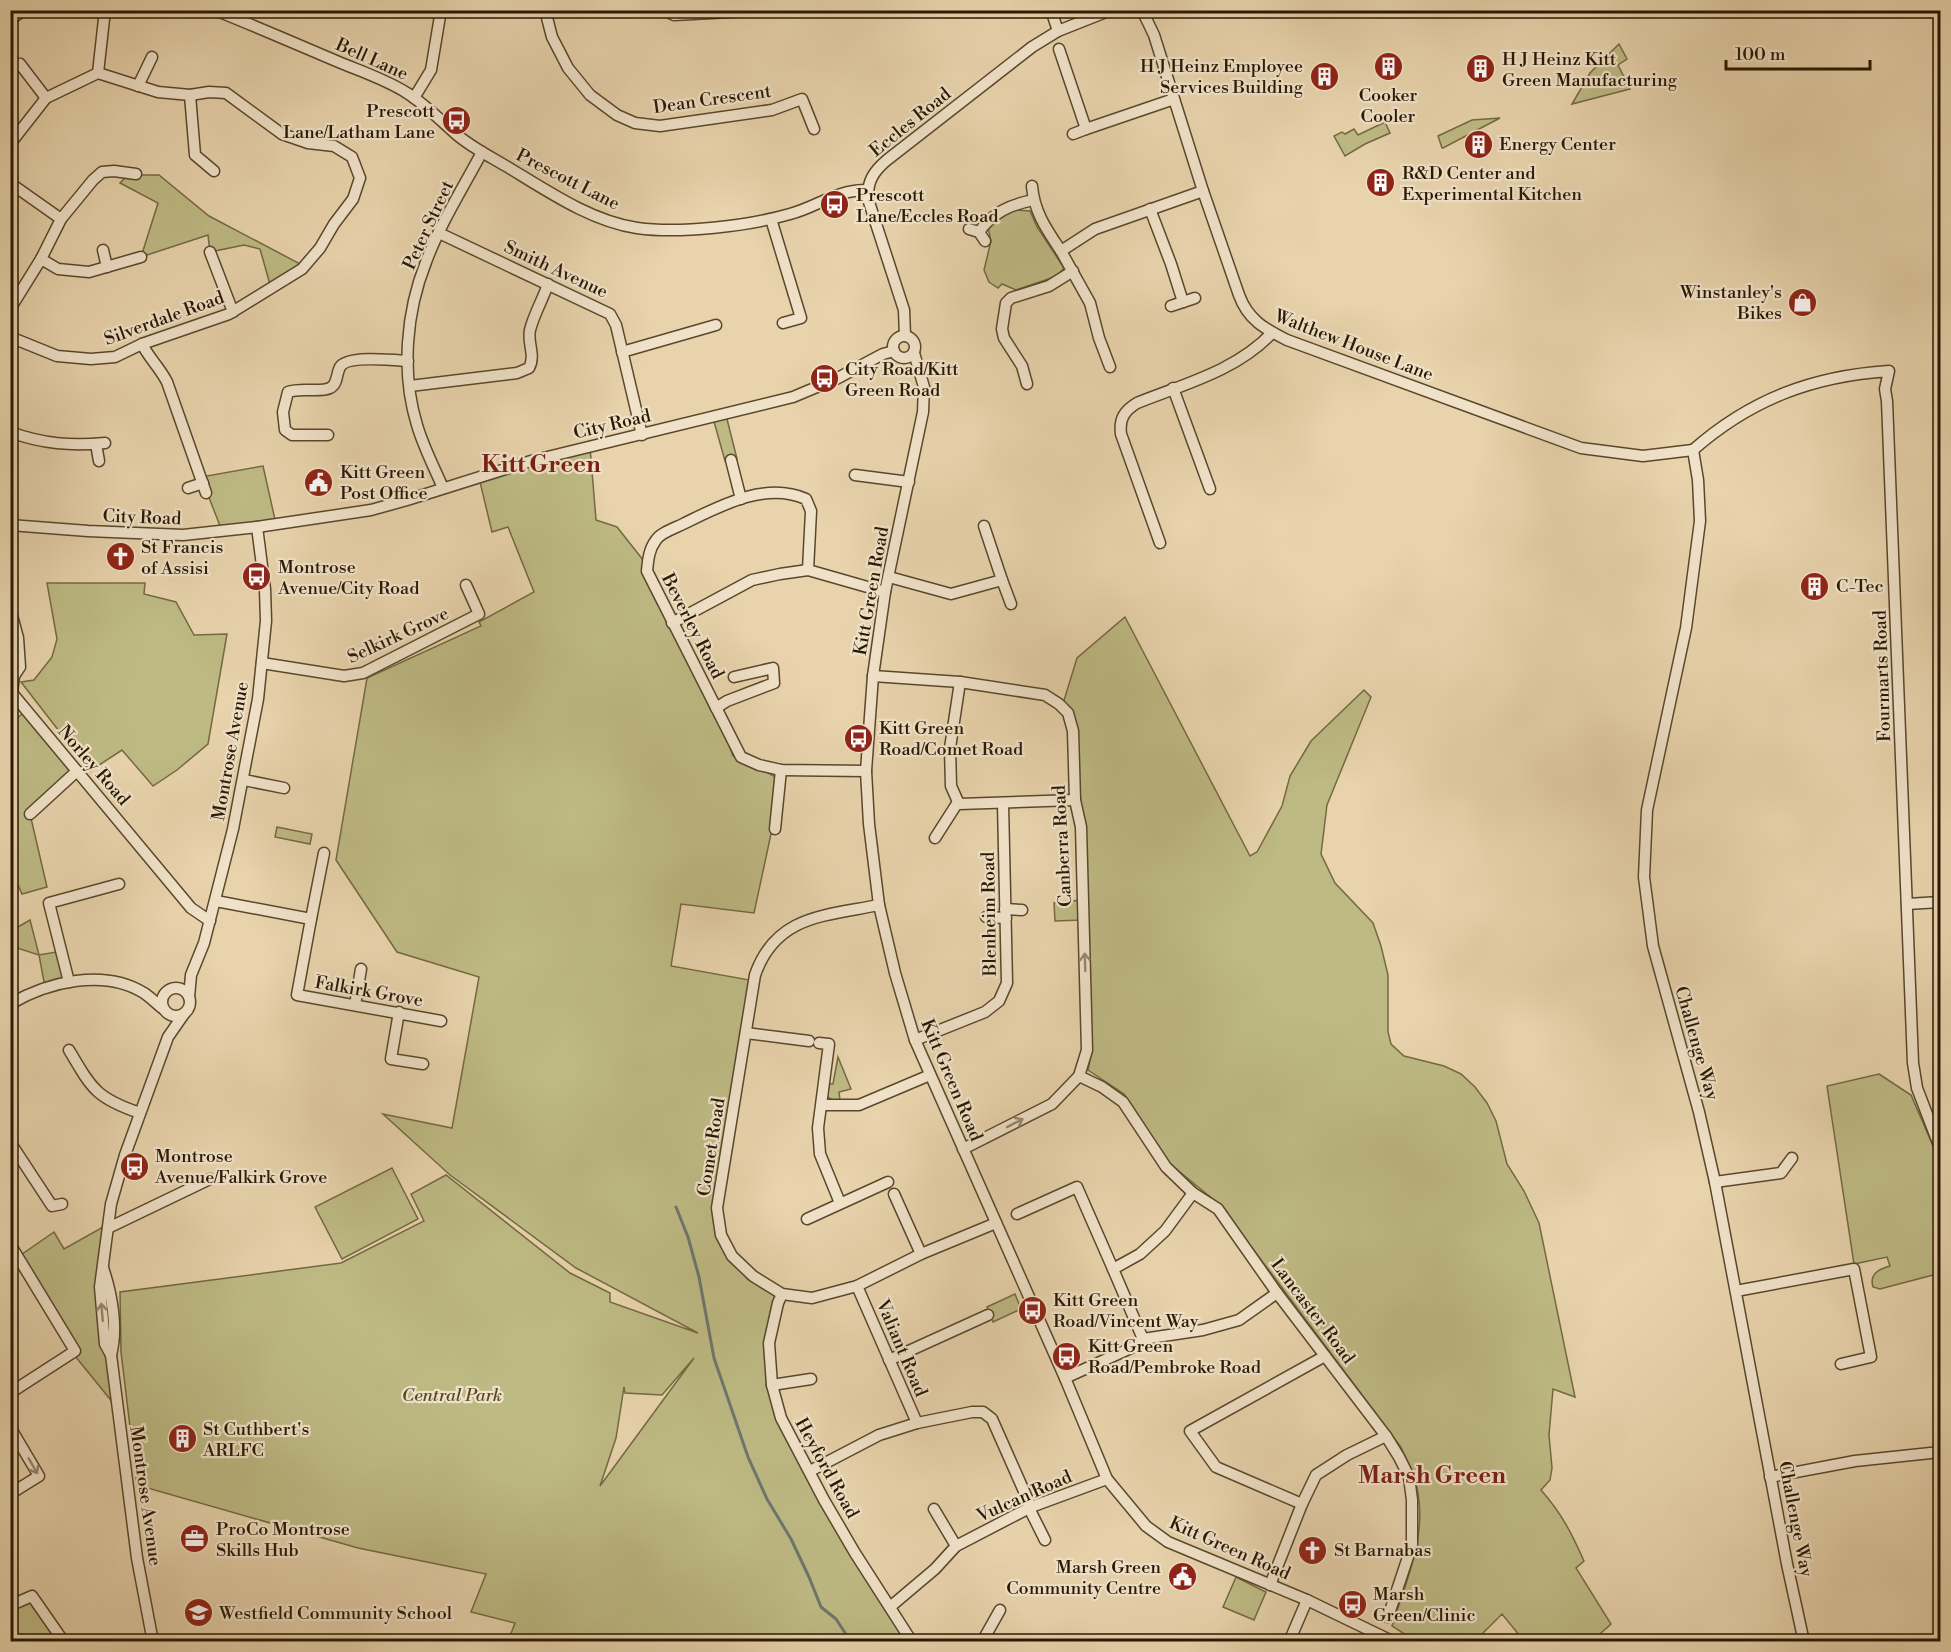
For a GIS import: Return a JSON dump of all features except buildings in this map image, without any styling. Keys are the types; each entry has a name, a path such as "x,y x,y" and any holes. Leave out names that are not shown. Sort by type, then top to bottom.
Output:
{"street":[{"path":"10,20 24,10"},
{"path":"10,144 46,98 98,73 105,10"},
{"name":"Bell Lane","path":"215,10 394,86 414,98"},
{"path":"414,98 431,70 441,10"},
{"name":"Dean Crescent","path":"545,10 552,37 568,68 590,95 617,115 635,123 660,126 772,110 801,99 814,129"},
{"path":"664,10 674,15 767,10"},
{"path":"1051,10 1058,31"},
{"name":"Eccles Road","path":"868,190 873,174 887,160 1032,47 1058,31 1111,10"},
{"name":"Walthew House Lane","path":"1142,10 1154,35 1203,191 1243,305 1253,320 1287,340 1581,448 1643,456 1693,450"},
{"path":"1059,49 1070,66 1086,129"},
{"path":"138,86 152,57"},
{"path":"10,70 20,64 46,98"},
{"name":"Silverdale Road","path":"10,337 57,356 91,359 115,357 142,344 233,312 302,269 320,248 353,199 360,178 352,157 334,146 308,143 282,134 226,93 209,92 190,95 158,92 98,73"},
{"path":"190,95 195,155 214,171"},
{"name":"Prescott Lane","path":"414,98 457,135 482,152 581,209 622,225 655,230 687,229 771,219 805,210 837,194 868,190"},
{"path":"1073,134 1174,99"},
{"name":"Peter Street","path":"444,488 417,424 410,386 409,333 415,298 425,264 439,232 482,152"},
{"path":"10,309 41,259 61,219 102,172 136,174"},
{"path":"10,183 61,219"},
{"path":"1032,186 1033,200 1047,231 1074,271 1090,303 1099,338 1110,367"},
{"path":"868,190 870,206 904,310 905,336"},
{"path":"1061,251 1095,229 1203,191"},
{"path":"978,234 991,218 1002,210 1033,200"},
{"path":"1150,209 1171,264 1182,302"},
{"path":"771,219 801,318 783,323"},
{"name":"Smith Avenue","path":"439,232 610,314 616,325 642,435"},
{"path":"103,250 106,267"},
{"path":"210,252 233,312"},
{"path":"41,259 58,269 88,272 141,257"},
{"path":"1027,384 1022,366 1004,338 1002,329 1006,296 1049,286 1074,271"},
{"path":"410,386 517,373 529,368 532,356 531,329 548,284"},
{"path":"1171,306 1195,298"},
{"path":"622,352 716,326"},
{"path":"1160,543 1121,434 1121,422 1125,412 1173,388 1228,367 1251,353 1272,333"},
{"path":"905,336 914,342 914,352 909,357 902,358 894,351 896,340 905,336"},
{"path":"142,344 167,382 205,488 188,488"},
{"name":"City Road","path":"10,525 98,532 183,535 257,527 371,510 531,461 793,398 836,379 883,354 894,351"},
{"name":"Kitt Green Road","path":"914,352 923,379 923,412 885,592 873,676 866,771 869,824 879,905 895,973 915,1040 1065,1378 1107,1479 1146,1526 1168,1542 1307,1600 1394,1641"},
{"path":"328,435 292,435 285,430 283,412 288,392 296,389 329,389 335,383 340,367 348,360 408,361"},
{"name":"Fourmarts Road","path":"1693,450 1717,429 1740,414 1781,393 1835,378 1889,371 1885,389 1901,722 1913,1063 1917,1088 1941,1148"},
{"path":"1173,388 1210,489"},
{"path":"10,432 35,441 77,445 101,444 99,461"},
{"name":"Challenge Way","path":"1693,450 1698,480 1700,521 1686,628 1647,810 1644,877 1653,946 1699,1112 1715,1182 1770,1477 1804,1641"},
{"path":"731,460 741,499"},
{"path":"855,475 909,482"},
{"name":"Beverley Road","path":"808,570 812,511 806,499 797,495 776,494 754,495 727,503 657,538 649,554 647,571 741,757 781,771 866,771"},
{"path":"984,526 1011,604"},
{"name":"Montrose Avenue","path":"189,997 191,975 204,943 216,901 244,780 262,663 266,621 265,590 257,527"},
{"path":"672,622 752,580 780,573 808,570 885,592"},
{"path":"889,577 951,594 1002,580"},
{"name":"Selkirk Grove","path":"262,663 344,676 363,674 479,614 466,585"},
{"name":"Norley Road","path":"10,609 18,638 20,667 14,676 12,693 191,908 210,921"},
{"path":"716,708 727,701 774,683 773,668 734,677"},
{"name":"Canberra Road","path":"873,676 960,682 1045,695 1068,713 1073,731 1076,800 1081,827 1085,959 1079,1076 1052,1104 963,1149"},
{"path":"960,682 950,748 951,786 959,804 1076,800"},
{"path":"30,814 77,771"},
{"path":"775,829 781,771"},
{"path":"244,780 284,788"},
{"path":"935,838 958,802"},
{"name":"Blenheim Road","path":"915,1040 985,1012 999,1000 1007,983 1003,804"},
{"name":"Falkirk Grove","path":"324,853 297,995 441,1021"},
{"path":"69,982 50,903 119,884"},
{"path":"216,901 311,919"},
{"path":"1907,904 1941,902"},
{"name":"Comet Road","path":"879,905 801,923 778,936 761,958 755,975 717,1208 721,1235 732,1256 753,1276 782,1294 812,1298 857,1286 921,1254 996,1223"},
{"path":"986,917 1022,910"},
{"path":"355,1005 361,969"},
{"path":"168,1037 162,999 171,989 191,975"},
{"path":"10,1005 45,987 69,982 105,981 142,992 166,1014 175,1017 184,1014 190,1006 189,997 183,990 142,992"},
{"path":"399,1012 391,1059 423,1064"},
{"name":"Montrose Avenue","path":"153,1641 137,1558 111,1355 114,1343 111,1298 103,1268 118,1179 168,1037 184,1014"},
{"path":"746,1033 829,1044 818,1128 820,1154 840,1203"},
{"path":"69,1050 94,1090 108,1101 140,1113"},
{"path":"822,1105 859,1105 930,1075"},
{"name":"Lancaster Road","path":"1079,1076 1102,1087 1123,1102 1166,1167 1193,1193 1218,1209 1277,1293 1386,1436 1399,1457 1409,1477 1412,1500 1412,1545 1388,1617"},
{"path":"10,1142 52,1206 62,1204"},
{"path":"1715,1182 1781,1173 1792,1158"},
{"path":"108,1228 210,1179"},
{"path":"807,1219 888,1182"},
{"path":"1017,1214 1077,1187 1143,1339"},
{"path":"1113,1269 1140,1254 1166,1231 1193,1193"},
{"path":"894,1194 921,1254"},
{"path":"10,1244 75,1351 10,1393"},
{"path":"1736,1291 1854,1269 1871,1357 1841,1364"},
{"name":"Valiant Road","path":"857,1286 916,1423"},
{"path":"1065,1378 1131,1348 1143,1339 1203,1330 1239,1320 1277,1293"},
{"name":"Heyford Road","path":"782,1294 769,1343 772,1385 781,1418 850,1545 912,1641"},
{"path":"889,1360 988,1315"},
{"path":"1302,1504 1216,1467 1190,1431 1325,1356"},
{"path":"772,1385 811,1379"},
{"path":"810,1471 879,1435 916,1423 983,1412 992,1419 1045,1540"},
{"path":"10,1427 39,1476 10,1494"},
{"path":"1270,1585 1316,1475 1347,1455 1386,1436"},
{"path":"1770,1477 1855,1461 1941,1452"},
{"name":"Vulcan Road","path":"890,1606 934,1569 956,1546 1030,1508 1107,1479"},
{"path":"934,1509 956,1546"},
{"path":"16,1603 32,1596 64,1641"},
{"path":"1289,1641 1307,1600"},
{"path":"982,1641 1000,1610"}],"green space":[{"path":"1619,44 1627,59 1618,65 1630,89 1572,104 1590,73"},
{"path":"1500,118 1442,148 1438,136 1472,120"},
{"path":"1385,122 1390,133 1345,156 1334,136 1354,129 1358,135"},
{"path":"128,175 159,175 209,216 304,266 271,288 260,249 244,245 210,252 208,235 141,257 158,203 120,183"},
{"path":"1016,208 1030,211 1037,227 1064,268 1057,276 1016,290 1002,284 998,288 989,282 984,270 991,241 988,227"},
{"path":"726,415 737,459 725,461 713,418"},
{"name":"Central Park","path":"590,447 596,520 617,527 647,565 716,708 733,756 776,777 771,834 754,913 681,904 671,966 755,981 717,1208 732,1256 782,1294 769,1343 772,1385 810,1471 915,1641 508,1641 515,1623 471,1612 486,1574 358,1548 137,1485 121,1352 120,1292 341,1263 424,1221 411,1194 446,1175 570,1273 610,1293 610,1302 698,1333 576,1268 450,1175 383,1114 452,1128 479,977 397,952 336,860 367,678 481,626 479,622 534,592 508,527 492,532 480,482","holes":["694,1358 600,1486 616,1438 624,1387 625,1393 662,1395"]},
{"path":"263,466 276,524 222,531 201,477"},
{"path":"47,583 145,583 144,594 176,602 194,635 227,634 208,744 177,770 153,786 122,750 90,771 21,682 34,680 52,657 57,639"},
{"path":"1125,617 1250,856 1257,852 1282,806 1290,776 1311,741 1364,690 1371,697 1327,805 1321,854 1335,883 1373,923 1388,975 1388,1032 1391,1044 1404,1056 1444,1066 1461,1074 1475,1087 1487,1103 1496,1121 1507,1164 1524,1191 1539,1223 1575,1397 1553,1389 1549,1435 1552,1468 1550,1480 1541,1490 1555,1507 1570,1532 1584,1561 1576,1568 1611,1624 1592,1641 1524,1641 1502,1614 1475,1641 1415,1641 1392,1626 1415,1553 1420,1515 1419,1496 1414,1477 1401,1447 1220,1205 1169,1163 1124,1094 1088,1070 1092,1050 1083,920 1055,921 1054,903 1081,900 1073,737 1062,707 1077,658"},
{"path":"26,711 77,771 30,814 47,887 22,894 11,869 11,723"},
{"path":"277,827 312,834 310,844 275,837"},
{"path":"30,920 39,955 11,946 11,931"},
{"path":"62,951 69,982 45,987 39,955"},
{"path":"838,1057 851,1089 839,1092 840,1100 832,1100 827,1096 829,1084 833,1084"},
{"path":"1879,1074 1911,1095 1940,1162 1940,1293 1937,1274 1880,1289 1873,1287 1874,1275 1890,1266 1887,1257 1854,1264 1827,1086"},
{"path":"392,1168 418,1219 342,1259 315,1207"},
{"path":"103,1227 99,1310 118,1409 75,1356 18,1257 54,1232 64,1249"},
{"path":"1015,1294 1021,1309 993,1322 987,1307"},
{"path":"1236,1577 1266,1592 1254,1620 1223,1607"},
{"path":"32,1596 66,1641 11,1641 10,1608"}],"waterway":[{"path":"676,1207 688,1237 699,1277 714,1358 748,1457 767,1499 791,1539 821,1607 836,1619 851,1642"}],"place":[{"name":"Cooker Cooler","path":"1388,66"},
{"name":"H J Heinz Kitt Green Manufacturing","path":"1481,69"},
{"name":"H J Heinz Employee Services Building","path":"1324,76"},
{"name":"Prescott Lane/Latham Lane","path":"456,121"},
{"name":"Energy Center","path":"1478,144"},
{"name":"R&D Center and Experimental Kitchen","path":"1381,183"},
{"name":"Prescott Lane/Eccles Road","path":"835,205"},
{"name":"Winstanley's Bikes","path":"1803,302"},
{"name":"City Road/Kitt Green Road","path":"824,379"},
{"name":"Kitt Green Post Office","path":"319,482"},
{"name":"St Francis of Assisi","path":"120,557"},
{"name":"Montrose Avenue/City Road","path":"257,577"},
{"name":"C-Tec","path":"1815,586"},
{"name":"Kitt Green Road/Comet Road","path":"858,738"},
{"name":"Montrose Avenue/Falkirk Grove","path":"134,1166"},
{"name":"Kitt Green Road/Vincent Way","path":"1032,1310"},
{"name":"Kitt Green Road/Pembroke Road","path":"1067,1356"},
{"name":"St Cuthbert's ARLFC","path":"182,1439"},
{"name":"ProCo Montrose Skills Hub","path":"195,1539"},
{"name":"St Barnabas","path":"1313,1550"},
{"name":"Marsh Green Community Centre","path":"1182,1577"},
{"name":"Marsh Green/Clinic","path":"1352,1604"},
{"name":"Westfield Community School","path":"198,1613"}],"district":[{"name":"Kitt Green","path":"541,464"},
{"name":"Marsh Green","path":"1432,1475"}]}
